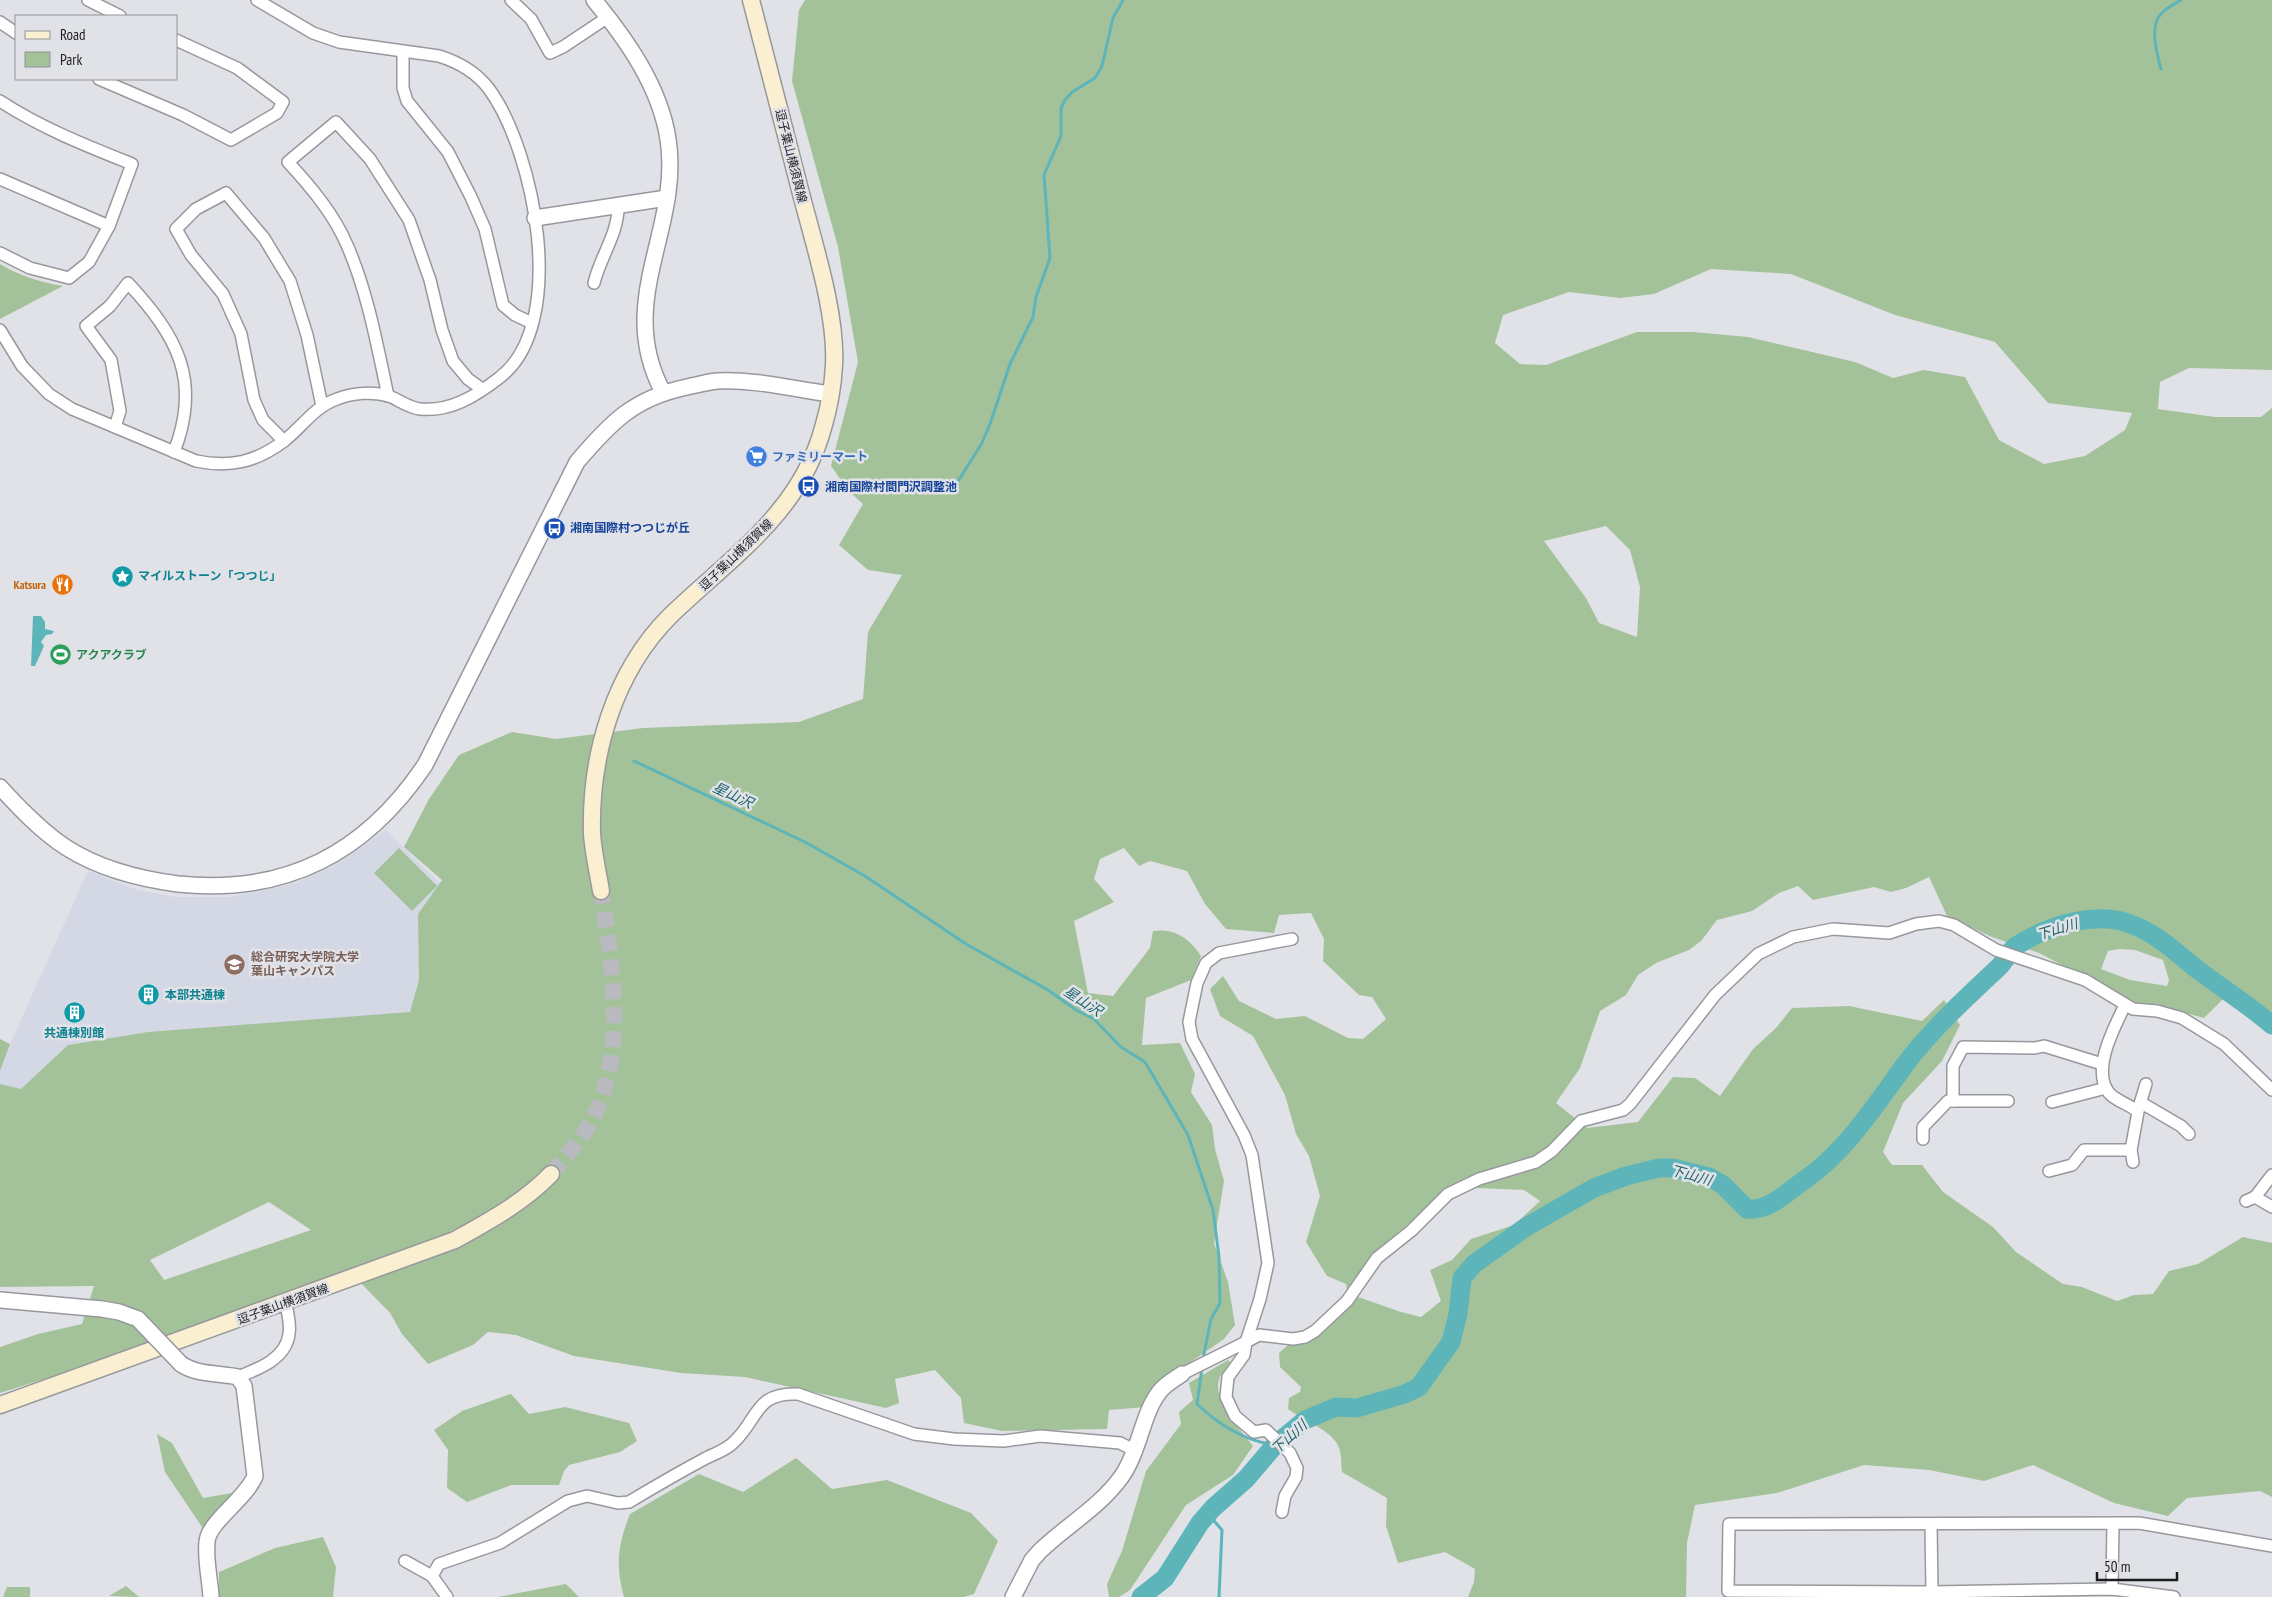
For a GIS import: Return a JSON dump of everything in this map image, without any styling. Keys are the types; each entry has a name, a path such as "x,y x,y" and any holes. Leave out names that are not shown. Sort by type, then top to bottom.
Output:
{"main road":[{"name":"逗子葉山横須賀線","path":"601,891 592,835 593,792 601,741 614,702 644,646 663,624 762,533 787,502 808,467 823,429 830,394 834,364 826,292 751,0"},
{"name":"逗子葉山横須賀線","path":"0,1405 455,1240 505,1212 536,1190 551,1174"}],"street":[{"path":"88,0 118,15"},
{"path":"0,330 22,366 49,394 72,409 196,461 230,465 257,457 284,441 322,406 338,398 367,393 388,396 418,409 449,407 467,400 500,378 515,360 532,323 538,300 539,276 535,218 524,164 506,118 488,88 464,67 454,61 439,56 323,38 257,0"},
{"path":"511,0 531,19 550,53 563,47 608,17"},
{"path":"594,0 631,49 661,112 668,140 667,198 645,300 645,337 651,365 663,392"},
{"path":"0,22 15,32"},
{"path":"101,80 183,114 231,140 277,113 283,102 245,73 178,41"},
{"path":"404,52 403,88 407,101 448,152 472,197 485,229 503,305 515,315 532,323"},
{"path":"0,101 22,115 75,141 132,164 108,226 89,262 69,278 30,268 0,253"},
{"path":"388,396 364,292 346,243 310,186 288,162 336,122 370,159 409,220 430,280 442,330 453,361 468,379 482,389"},
{"path":"0,179 108,226"},
{"path":"284,441 263,420 254,400 241,334 223,294 191,255 176,229 196,208 226,193 264,238 290,281 307,334 322,406"},
{"path":"535,218 667,198"},
{"path":"594,283 597,269 618,220 618,206"},
{"path":"115,427 120,411 111,360 86,326 110,306 128,283 169,332 183,371 187,403 183,430 174,452"},
{"path":"0,787 38,825 68,848 128,875 193,885 230,887 264,882 299,872 333,856 374,824 407,792 425,764 577,462 603,432 630,410 663,392 716,381 748,382 830,394"},
{"path":"1013,1597 1032,1560 1040,1551 1101,1501 1122,1476 1136,1451 1153,1401 1161,1390 1182,1374 1259,1335 1293,1339 1305,1337 1315,1331 1348,1301 1376,1258 1411,1231 1448,1194 1479,1178 1536,1162 1552,1151 1581,1121 1623,1110 1630,1104 1715,995 1758,954 1793,937 1833,929 1889,933 1916,924 1939,920 1954,925 1996,950 2085,980 2125,1006 2133,1009 2157,1011 2182,1018 2224,1044 2272,1090"},
{"path":"1282,1512 1285,1496 1296,1477 1297,1468 1295,1461 1284,1447 1266,1430 1254,1432 1235,1416 1226,1397 1228,1376 1244,1355 1241,1343 1260,1299 1268,1263 1252,1155 1244,1135 1192,1039 1189,1022 1197,983 1206,963 1218,953 1292,939"},
{"path":"2125,1006 2102,1064 2106,1088 2117,1100 2137,1108 2145,1105 2181,1126 2190,1134"},
{"path":"1954,1101 1953,1066 1963,1047 2035,1048 2044,1046 2102,1064"},
{"path":"2133,1162 2131,1150 2139,1118 2137,1108 2146,1084"},
{"path":"2052,1102 2106,1088"},
{"path":"1923,1139 1923,1127 1948,1100 2008,1101"},
{"path":"2049,1170 2072,1165 2084,1150 2131,1150"},
{"path":"2272,1175 2251,1199 2272,1207"},
{"path":"0,1300 119,1312 138,1319 181,1364 190,1370 216,1372 238,1377 269,1363 283,1349 290,1334 286,1302"},
{"path":"211,1597 207,1542 210,1531 251,1487 255,1476 244,1386 238,1377"},
{"path":"432,1576 439,1564 500,1543 568,1501 588,1496 618,1503 629,1502 707,1457 722,1452 735,1442 761,1405 781,1393 798,1394 914,1434 954,1439 1004,1441 1040,1436 1120,1443 1136,1451"},
{"path":"2174,1597 2112,1589 1728,1594 1729,1524 2139,1523 2272,1546"},
{"path":"2112,1589 2113,1524"},
{"path":"1932,1525 1932,1592"},
{"path":"405,1561 432,1576 447,1597"}],"shaded area":[{"name":"総合研究大学院大学 葉山キャンパス","path":"386,830 445,888 427,1013 0,1096 0,1066 88,871 138,890 175,897 230,897 293,884 332,867"}],"green space":[{"path":"805,0 2272,0 2272,370 2189,368 2160,382 2158,409 2215,417 2261,417 2272,408 2272,1020 2232,990 2204,1018 2152,1004 2135,1003 2039,953 1992,937 1947,916 1929,877 1906,888 1891,892 1874,887 1813,900 1798,886 1779,893 1752,911 1717,920 1701,941 1689,950 1656,963 1638,975 1626,995 1600,1011 1580,1068 1556,1103 1587,1128 1638,1122 1673,1077 1695,1078 1720,1096 1753,1049 1776,1028 1792,1008 1849,1006 1922,1021 1944,1000 1960,1025 1942,1061 1903,1103 1883,1152 1892,1165 1922,1165 1943,1192 1993,1227 2016,1252 2063,1284 2082,1287 2117,1301 2134,1295 2153,1294 2169,1271 2198,1264 2243,1237 2272,1243 2272,1497 2260,1491 2187,1498 2168,1516 2114,1503 2033,1465 1984,1481 1929,1470 1864,1465 1777,1493 1695,1505 1687,1543 1686,1597 1468,1597 1474,1582 1475,1569 1445,1552 1398,1563 1386,1526 1387,1498 1342,1472 1341,1454 1336,1442 1324,1431 1288,1409 1289,1398 1300,1392 1301,1387 1280,1367 1279,1353 1287,1346 1329,1326 1350,1306 1346,1284 1327,1276 1306,1242 1320,1196 1309,1156 1296,1134 1285,1095 1253,1036 1220,1016 1210,989 1223,976 1239,1001 1276,1019 1305,1016 1348,1038 1363,1039 1386,1019 1372,997 1359,995 1323,961 1324,939 1311,913 1279,915 1274,933 1226,929 1205,904 1187,871 1150,861 1139,866 1124,848 1100,859 1094,879 1114,902 1074,921 1088,993 1113,996 1150,948 1153,931 1168,931 1181,936 1192,944 1201,956 1191,980 1146,998 1142,1045 1180,1043 1195,1074 1191,1092 1212,1125 1215,1149 1224,1181 1214,1243 1228,1282 1235,1325 1224,1339 1165,1380 1146,1407 1109,1410 1107,1429 1002,1431 964,1423 961,1398 935,1370 895,1379 899,1403 886,1408 745,1377 681,1373 574,1356 516,1335 488,1332 473,1345 428,1364 402,1334 390,1313 358,1280 0,1393 0,1347 38,1334 82,1324 94,1286 0,1287 0,1084 21,1089 68,1045 148,1032 410,1012 419,980 418,914 442,880 404,847 429,799 459,755 512,732 556,739 643,728 799,722 863,699 868,632 902,575 868,570 839,545 863,504 848,490 831,466 858,362 838,247 792,81 799,10","holes":["1711,269 1791,274 1895,315 1995,342 2048,403 2132,413 2125,430 2085,456 2044,464 1999,440 1965,377 1924,370 1893,378 1855,362 1748,337 1693,332 1637,332 1546,365 1520,364 1495,343 1503,315 1569,292 1620,298 1654,294","1606,526 1630,550 1640,587 1637,637 1599,623 1586,598 1544,541","2120,949 2135,950 2163,960 2169,980 2167,986 2130,980 2101,969 2108,951","1451,1187 1524,1190 1540,1201 1514,1225 1471,1239 1452,1260 1430,1270 1441,1301 1421,1317 1358,1297 1354,1283 1380,1248","269,1202 311,1230 164,1280 150,1260"]},
{"path":"0,264 30,278 63,286 0,319"},
{"path":"399,848 437,886 412,911 374,873"},
{"path":"0,1039 10,1044 0,1071"},
{"path":"1228,1360 1231,1363 1221,1375 1218,1384 1219,1393 1228,1413 1253,1446 1233,1475 1186,1505 1130,1590 1119,1597 1109,1597 1107,1584 1122,1551 1146,1471 1181,1424 1179,1412 1193,1400 1189,1383"},
{"path":"511,1394 529,1414 565,1407 629,1423 637,1441 620,1452 569,1465 564,1471 559,1485 511,1485 467,1502 447,1488 448,1450 434,1430 462,1411"},
{"path":"157,1434 172,1443 203,1498 238,1492 204,1530 165,1472"},
{"path":"796,1458 832,1489 887,1480 971,1513 998,1541 974,1594 964,1597 624,1597 619,1575 619,1555 620,1545 630,1514 699,1474 743,1492"},
{"path":"323,1537 336,1567 333,1597 219,1597 219,1572 275,1548"},
{"path":"566,1584 579,1597 498,1597"},
{"path":"126,1586 139,1597 109,1596"},
{"path":"7,1587 30,1587 30,1597 3,1597"}],"water":[{"path":"33,616 41,616 45,622 45,629 54,631 52,634 46,635 41,642 44,646 35,666 31,666"}],"waterway":[{"path":"957,483 982,443 990,424 1010,364 1033,317 1036,297 1050,258 1044,175 1061,136 1061,108 1072,92 1095,78 1102,66 1113,18 1123,0"},
{"path":"2161,69 2155,40 2157,19 2170,6 2181,0"},
{"name":"星山沢","path":"634,761 805,842 865,876 966,944 1048,990 1076,1010 1094,1019 1121,1047 1145,1062 1188,1135 1213,1210 1219,1257 1220,1303 1211,1319 1203,1359"},
{"name":"下山川","path":"1141,1597 1165,1578 1200,1523 1213,1508 1246,1479 1275,1445 1305,1420 1336,1407 1357,1408 1405,1394 1419,1387 1451,1342 1458,1314 1462,1278 1474,1264 1526,1227 1594,1188 1626,1176 1659,1168 1673,1168 1709,1177 1723,1185 1747,1209 1763,1207 1777,1200 1819,1169 1847,1142 1928,1037 1999,967 2016,946 2029,938 2059,926 2091,919 2107,919 2138,927 2155,936 2272,1025"},
{"name":"星山沢","path":"1202,1368 1197,1404 1214,1419 1233,1431 1253,1440 1275,1445"},
{"path":"1208,1514 1222,1530 1219,1597"}],"tunnel":[{"path":"551,1174 590,1124 604,1089 611,1061 614,1005 601,891"}],"place":[{"name":"ファミリーマート","path":"756,457"},
{"name":"湘南国際村間門沢調整池","path":"809,487"},
{"name":"湘南国際村つつじが丘","path":"554,528"},
{"name":"マイルストーン「つつじ」","path":"122,576"},
{"name":"Katsura","path":"62,585"},
{"name":"アクアクラブ","path":"60,655"},
{"name":"総合研究大学院大学 葉山キャンパス","path":"235,964"},
{"name":"本部共通棟","path":"149,995"},
{"name":"共通棟別館","path":"74,1012"}]}
